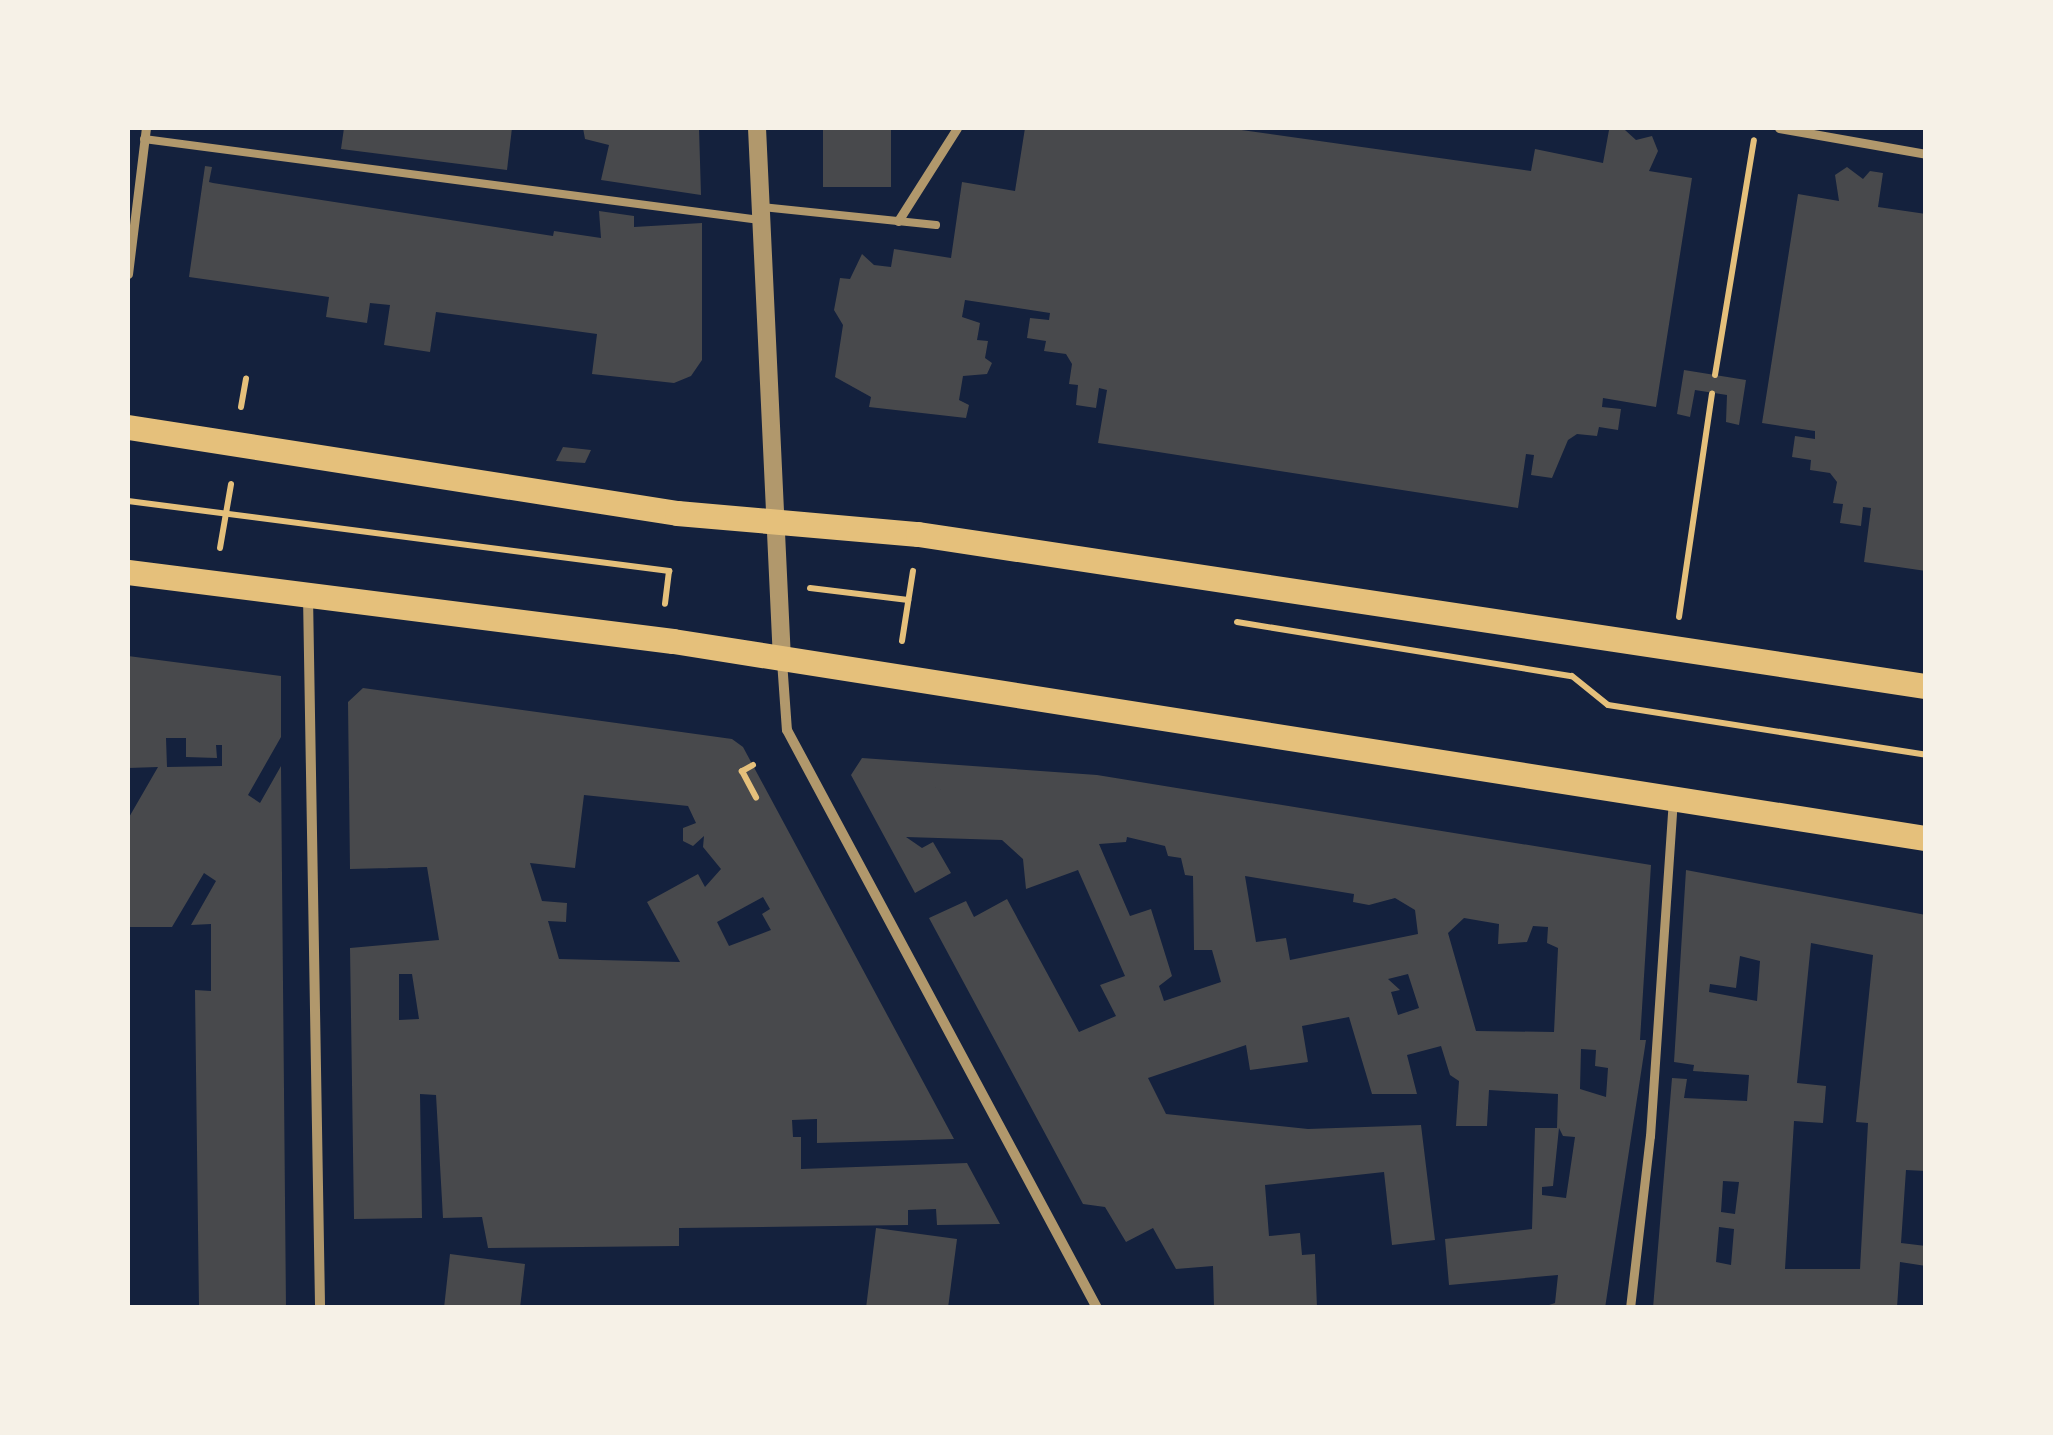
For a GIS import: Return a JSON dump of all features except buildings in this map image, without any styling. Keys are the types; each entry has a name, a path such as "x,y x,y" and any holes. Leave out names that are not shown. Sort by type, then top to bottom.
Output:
{"main road":[{"path":"128,427 677,513 918,534 1926,686"},
{"path":"128,572 782,660 1926,838"}],"street":[{"path":"757,128 787,730 1097,1308"},
{"path":"898,221 957,128"},
{"path":"1778,128 1926,154"},
{"path":"128,274 145,133"},
{"path":"308,596 320,1308"},
{"path":"1630,1308 1650,1136 1674,797"}],"lane":[{"path":"145,133 762,214 936,225"}],"path":[{"path":"1715,375 1756,128"},
{"path":"241,407 246,378"},
{"path":"1674,648 1712,393"},
{"path":"220,548 231,484"},
{"path":"128,501 669,571 665,609"},
{"path":"902,643 912,570 932,574"},
{"path":"810,588 908,600"},
{"path":"1223,620 1572,676 1608,705 1926,754"},
{"path":"753,765 742,771 756,797"}]}
